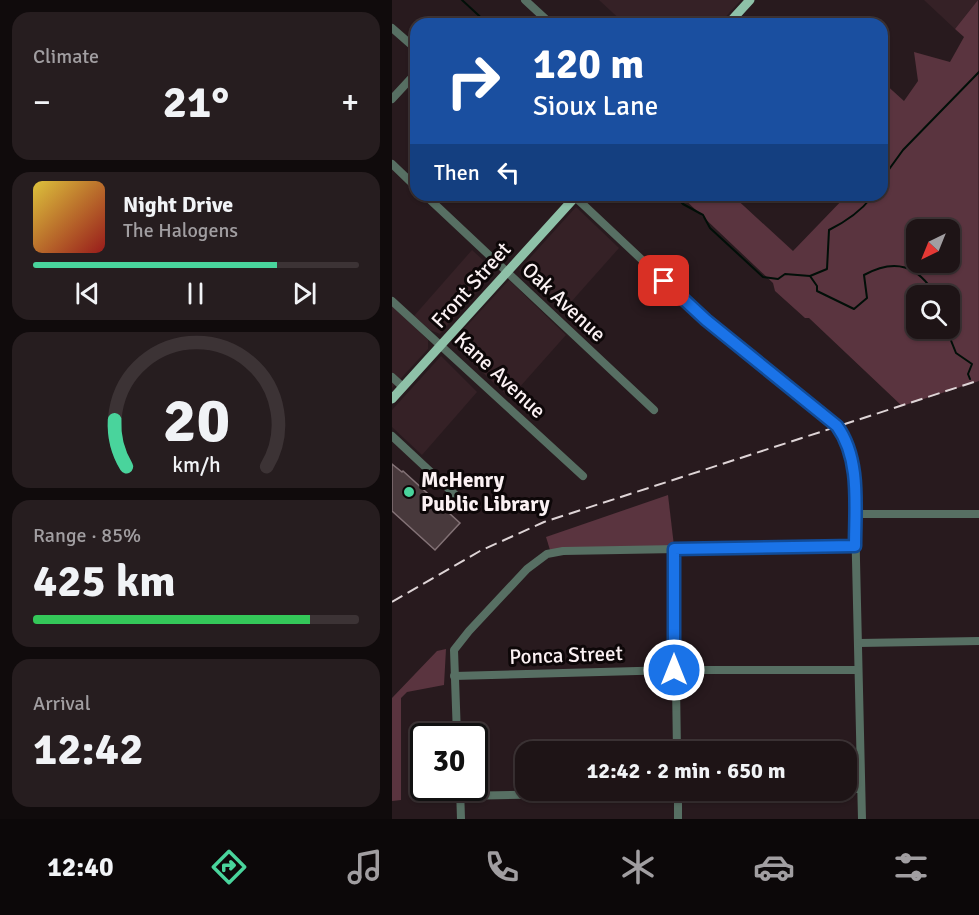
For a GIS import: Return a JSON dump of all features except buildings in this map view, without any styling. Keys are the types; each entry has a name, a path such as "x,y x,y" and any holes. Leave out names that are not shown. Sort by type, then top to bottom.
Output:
{"main road":[{"path":"734,18 750,0"},
{"name":"Front Street","path":"392,399 571,201"}],"street":[{"path":"525,0 544,18"},
{"path":"392,28 410,44"},
{"path":"392,99 410,80"},
{"path":"392,164 410,181"},
{"name":"Oak Avenue","path":"431,201 654,410"},
{"path":"580,201 706,320 837,426 844,435 852,458 855,514 862,819"},
{"name":"Kane Avenue","path":"392,301 583,476"},
{"path":"392,377 403,387"},
{"path":"392,435 464,503"},
{"path":"855,514 980,514"},
{"path":"456,723 455,650 469,631 527,569 547,554 563,551 855,546"},
{"path":"674,549 677,741"},
{"path":"859,643 980,641"},
{"name":"Ponca Street","path":"454,676 674,670 858,670"},
{"path":"488,792 515,792"},
{"path":"460,801 461,819"},
{"path":"678,801 678,819"}],"shaded area":[{"path":"599,0 741,0 724,18 618,18"},
{"path":"924,0 978,0 955,29"},
{"path":"978,0 979,381 902,406 809,318 805,318 775,291 773,283 686,201 739,201 793,251 841,201 888,201 888,152 890,150 888,87 904,101 918,81 914,52 950,62 964,37 955,29"},
{"path":"576,207 619,248 563,311 519,270"},
{"path":"472,250 495,271 440,334 430,330 414,316"},
{"path":"509,280 566,335 510,398 451,343"},
{"path":"392,306 428,340 428,349 392,388"},
{"path":"441,356 477,392 422,455 392,427 392,410"},
{"path":"668,495 674,546 550,550 546,537"},
{"path":"446,649 444,685 407,692 401,698 401,800 392,801 392,698 437,651"}],"waterway":[{"path":"462,0 482,18"},
{"path":"888,171 903,150 980,71"},
{"path":"680,201 703,215 710,228 763,277 778,279 785,274 810,276 817,286 817,291 854,309 867,298 864,275 875,270 896,266 905,268 922,277 928,285"},
{"path":"810,276 827,269 829,230 857,212 869,201"},
{"path":"950,339 956,353 972,364 968,374 970,379"}],"railway":[{"path":"392,602 480,551 544,522 980,380"}],"place":[{"name":"McHenry Public Library","path":"409,492"}],"route":[{"path":"664,281 706,320 817,407 837,426 848,445 854,474 855,546 674,549 674,670"}]}
